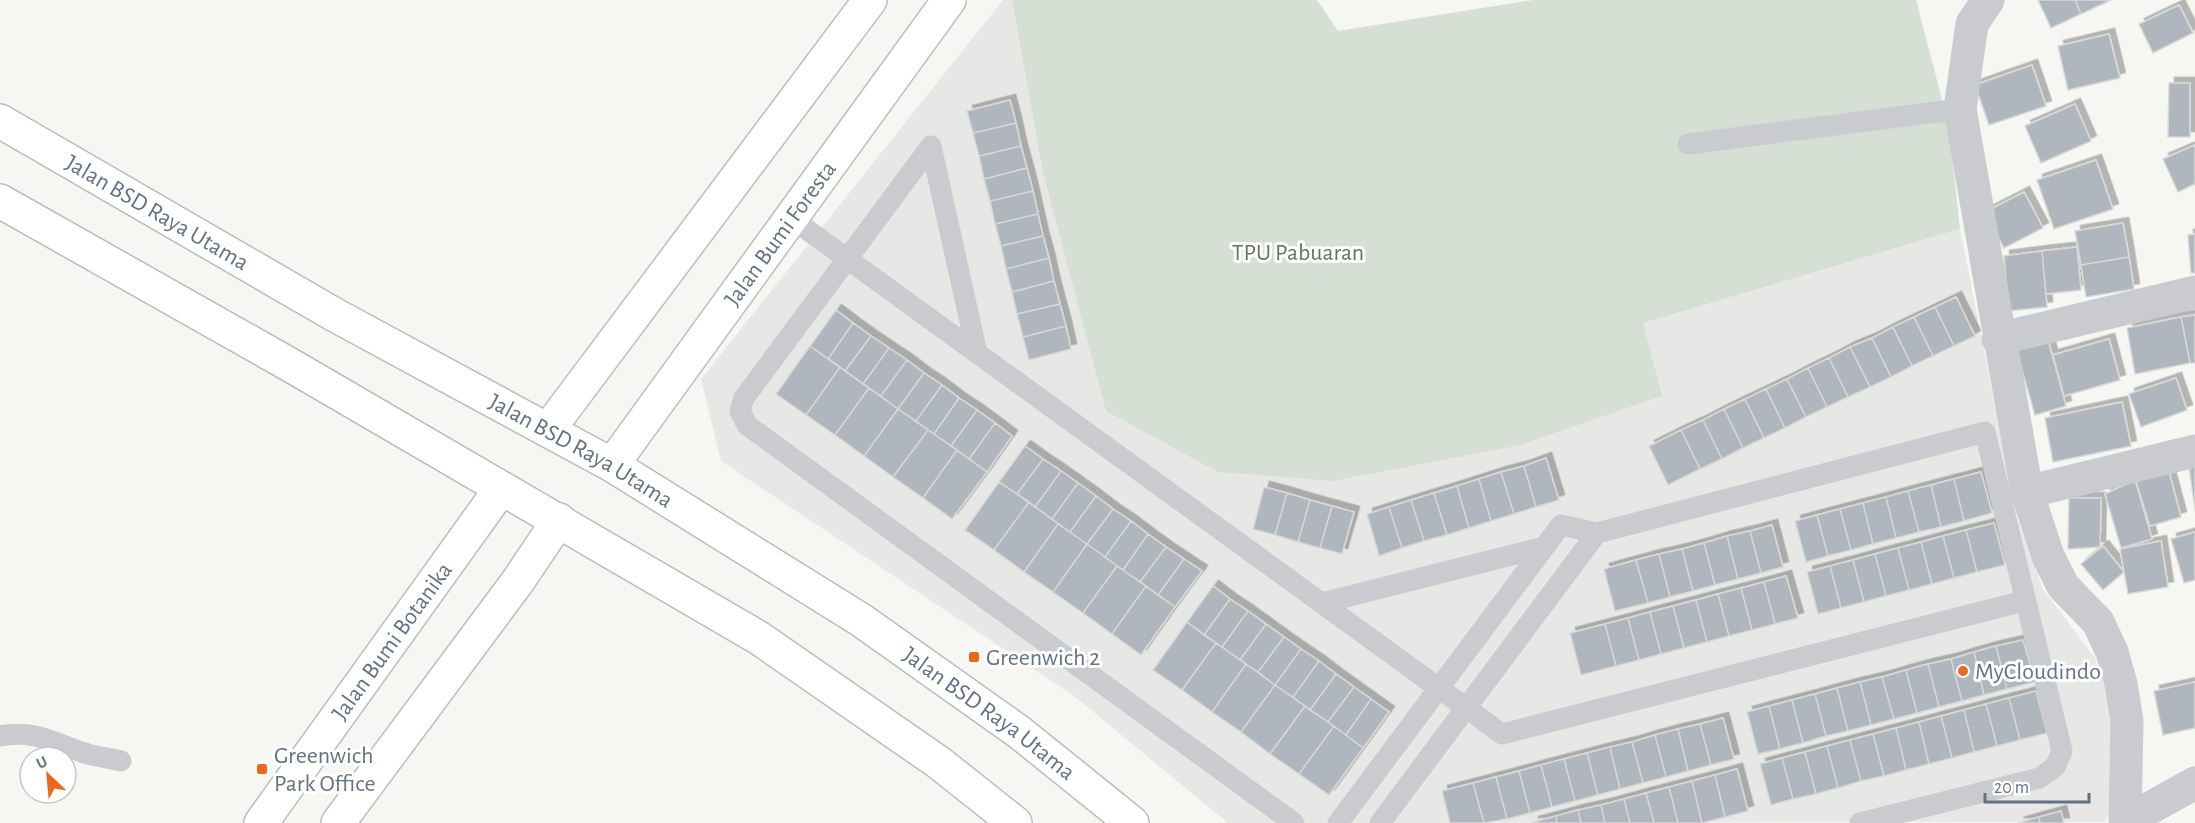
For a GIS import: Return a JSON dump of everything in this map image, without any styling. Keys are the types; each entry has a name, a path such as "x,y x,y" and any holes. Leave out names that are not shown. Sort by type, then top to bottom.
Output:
{"main road":[{"path":"548,430 870,0"},
{"name":"Jalan Bumi Foresta","path":"612,465 949,0"},
{"name":"Jalan BSD Raya Utama","path":"0,121 335,315 612,465 861,620 1019,732 1132,823"},
{"path":"0,201 282,360 500,490 559,520 759,638 938,762 1016,823"},
{"name":"Jalan Bumi Botanika","path":"261,823 500,490"},
{"path":"338,823 518,581 559,520"}],"street":[{"path":"1988,0 1972,24 1960,109 1998,339 2027,492 2045,547 2063,586 2098,622 2112,652 2121,684 2127,721 2125,823"},
{"path":"1998,339 2195,292"},
{"path":"2027,492 2195,451"},
{"path":"2125,823 2195,783"}],"lane":[{"path":"1688,144 1960,109"},
{"path":"977,353 931,146 744,398 740,411 747,425 1293,823"},
{"path":"791,218 1503,734 2024,601"},
{"path":"1338,823 1561,525 1597,533 1984,432 2062,751 2055,767 2038,778 1860,823"},
{"path":"1380,823 1597,533"},
{"path":"1322,603 1544,548"},
{"path":"0,736 13,734 45,736 87,754 121,761"}],"shaded area":[{"path":"1003,0 1012,0 1042,168 1334,481 1517,446 1643,323 1960,229 2018,521 2043,589 2095,658 2112,711 2118,796 2105,822 1228,823 1074,696 721,461 701,379"}],"green space":[{"name":"TPU Pabuaran","path":"1012,0 1317,0 1338,31 1533,0 1916,0 1949,126 1960,229 1643,323 1662,396 1517,446 1334,481 1218,472 1106,411 1042,168"}],"building":[{"path":"2038,0 2075,0 2081,14 2051,28"},
{"path":"2075,0 2111,0 2081,14"},
{"path":"2179,5 2193,33 2153,53 2139,24"},
{"path":"2109,34 2120,78 2068,90 2058,46"},
{"path":"2032,65 2046,106 1989,125 1975,85"},
{"path":"2169,83 2190,83 2190,137 2168,137"},
{"path":"1010,100 1016,123 973,133 967,111"},
{"path":"2075,104 2091,141 2041,163 2025,126"},
{"path":"1016,123 1021,146 979,156 973,133"},
{"path":"2195,145 2195,184 2178,192 2163,159"},
{"path":"1021,146 1027,168 984,179 979,156"},
{"path":"2096,160 2113,209 2054,229 2037,180"},
{"path":"1027,168 1033,191 990,201 984,179"},
{"path":"1033,191 1038,214 995,224 990,201"},
{"path":"2024,192 2043,228 2004,248 1985,212"},
{"path":"1038,214 1043,236 1001,246 995,224"},
{"path":"2123,223 2129,257 2081,265 2075,231"},
{"path":"2195,234 2195,273 2191,273 2188,235"},
{"path":"1043,236 1049,258 1006,269 1001,246"},
{"path":"2077,247 2081,290 2046,294 2042,251"},
{"path":"2042,251 2047,307 2009,311 2004,256"},
{"path":"2129,257 2134,289 2086,297 2081,265"},
{"path":"1049,258 1054,281 1012,292 1006,269"},
{"path":"1054,281 1060,304 1017,314 1012,292"},
{"path":"1956,297 1975,336 1954,346 1935,307"},
{"path":"1060,304 1066,326 1023,337 1017,314"},
{"path":"1935,307 1954,346 1933,356 1914,317"},
{"path":"836,310 853,323 828,359 810,346"},
{"path":"2195,315 2195,363 2190,363 2181,317"},
{"path":"1914,317 1933,356 1912,366 1893,327"},
{"path":"2181,317 2190,363 2135,374 2127,328"},
{"path":"853,323 871,336 845,371 828,359"},
{"path":"1066,326 1071,349 1029,360 1023,337"},
{"path":"1893,327 1912,366 1891,377 1872,338"},
{"path":"871,336 889,348 863,384 845,371"},
{"path":"1872,338 1891,377 1870,387 1850,347"},
{"path":"2109,339 2120,380 2064,396 2053,355"},
{"path":"2048,340 2066,406 2035,415 2016,349"},
{"path":"810,346 840,367 806,415 776,394"},
{"path":"1850,347 1870,387 1848,397 1829,358"},
{"path":"889,348 907,360 881,396 863,384"},
{"path":"1829,358 1848,397 1827,407 1808,368"},
{"path":"907,360 924,373 898,409 881,396"},
{"path":"840,367 869,388 835,435 806,415"},
{"path":"1808,368 1827,407 1806,417 1787,379"},
{"path":"924,373 942,385 916,421 898,409"},
{"path":"2176,378 2187,410 2141,427 2129,394"},
{"path":"1787,379 1806,417 1785,428 1766,389"},
{"path":"942,385 959,398 934,434 916,421"},
{"path":"869,388 898,409 864,456 835,435"},
{"path":"1766,389 1785,428 1764,438 1745,399"},
{"path":"959,398 977,410 951,446 934,434"},
{"path":"1745,399 1764,438 1743,448 1724,409"},
{"path":"2122,402 2131,446 2053,462 2045,418"},
{"path":"898,409 928,430 893,477 864,456"},
{"path":"1724,409 1743,448 1722,459 1703,420"},
{"path":"977,410 995,423 969,459 951,446"},
{"path":"1703,420 1722,459 1700,469 1681,430"},
{"path":"995,423 1012,436 987,472 969,459"},
{"path":"928,430 957,450 923,498 893,477"},
{"path":"1681,430 1700,469 1668,485 1649,446"},
{"path":"1025,446 1043,459 1017,494 999,482"},
{"path":"957,450 987,472 952,519 923,498"},
{"path":"1546,458 1559,500 1536,507 1524,466"},
{"path":"1043,459 1061,471 1035,507 1017,494"},
{"path":"2195,465 2195,510 2189,466"},
{"path":"1524,466 1536,507 1514,514 1501,472"},
{"path":"1061,471 1078,483 1052,519 1035,507"},
{"path":"1501,472 1514,514 1491,521 1479,479"},
{"path":"1981,472 1992,513 1964,521 1954,479"},
{"path":"2169,472 2181,517 2150,526 2136,481"},
{"path":"1479,479 1491,521 1469,528 1457,486"},
{"path":"1954,479 1964,521 1941,527 1931,485"},
{"path":"2135,480 2152,539 2121,548 2105,494"},
{"path":"999,482 1029,502 994,550 965,530"},
{"path":"1078,483 1096,496 1070,532 1052,519"},
{"path":"1931,485 1941,527 1919,532 1908,491"},
{"path":"1457,486 1469,528 1447,535 1434,493"},
{"path":"1264,487 1287,493 1275,535 1253,529"},
{"path":"1908,491 1919,532 1896,538 1886,497"},
{"path":"1287,493 1310,500 1298,542 1275,535"},
{"path":"1434,493 1447,535 1424,541 1411,500"},
{"path":"1096,496 1113,509 1087,544 1070,532"},
{"path":"1886,497 1896,538 1873,544 1863,503"},
{"path":"2069,498 2101,498 2100,547 2068,549"},
{"path":"1310,500 1332,506 1320,548 1298,542"},
{"path":"1411,500 1424,541 1402,548 1389,507"},
{"path":"1029,502 1058,524 1024,572 994,550"},
{"path":"1863,503 1873,544 1851,550 1840,509"},
{"path":"1332,506 1354,512 1342,554 1320,548"},
{"path":"1389,507 1402,548 1379,556 1367,514"},
{"path":"1113,509 1131,521 1105,557 1087,544"},
{"path":"1840,509 1851,550 1828,556 1817,515"},
{"path":"1817,515 1828,556 1806,562 1795,521"},
{"path":"1131,521 1148,534 1123,570 1105,557"},
{"path":"1994,523 2005,565 1977,572 1966,530"},
{"path":"1058,524 1087,544 1053,592 1024,572"},
{"path":"1772,525 1783,567 1761,573 1750,531"},
{"path":"1966,530 1977,572 1954,578 1943,536"},
{"path":"1750,531 1761,573 1738,579 1727,536"},
{"path":"2195,532 2195,580 2184,583 2171,539"},
{"path":"1148,534 1166,547 1140,582 1123,570"},
{"path":"1727,536 1738,579 1715,585 1704,543"},
{"path":"1943,536 1954,578 1932,584 1921,542"},
{"path":"2161,541 2168,587 2128,594 2120,549"},
{"path":"1921,542 1932,584 1909,590 1898,548"},
{"path":"1704,543 1715,585 1693,591 1682,549"},
{"path":"1087,544 1117,566 1083,613 1053,592"},
{"path":"2103,546 2124,572 2103,590 2081,564"},
{"path":"1166,547 1184,559 1158,595 1140,582"},
{"path":"1898,548 1909,590 1886,596 1875,554"},
{"path":"1682,549 1693,591 1670,597 1659,554"},
{"path":"1659,554 1670,597 1648,603 1636,560"},
{"path":"1875,554 1886,596 1864,602 1853,560"},
{"path":"1184,559 1202,571 1175,607 1158,595"},
{"path":"1636,560 1648,603 1615,611 1604,569"},
{"path":"1853,560 1864,602 1841,608 1830,566"},
{"path":"1117,566 1146,586 1112,634 1083,613"},
{"path":"1830,566 1841,608 1818,614 1807,572"},
{"path":"1786,576 1798,618 1775,624 1764,582"},
{"path":"1764,582 1775,624 1752,630 1741,588"},
{"path":"1146,586 1175,607 1141,655 1112,634"},
{"path":"1213,586 1230,599 1204,635 1187,622"},
{"path":"1741,588 1752,630 1729,636 1718,594"},
{"path":"1718,594 1729,636 1707,642 1696,600"},
{"path":"1230,599 1248,611 1222,647 1204,635"},
{"path":"1696,600 1707,642 1684,648 1673,606"},
{"path":"1673,606 1684,648 1661,654 1650,612"},
{"path":"1248,611 1266,624 1240,660 1222,647"},
{"path":"1650,612 1661,654 1639,660 1628,618"},
{"path":"1628,618 1639,660 1616,666 1605,624"},
{"path":"1187,622 1216,643 1182,690 1153,670"},
{"path":"1266,624 1284,637 1258,672 1240,660"},
{"path":"1605,624 1616,666 1581,675 1570,633"},
{"path":"1284,637 1301,649 1275,685 1258,672"},
{"path":"2023,640 2035,682 2007,689 1996,646"},
{"path":"1216,643 1246,664 1212,712 1182,690"},
{"path":"1996,646 2007,689 1984,695 1974,652"},
{"path":"1301,649 1319,661 1293,697 1275,685"},
{"path":"1974,652 1984,695 1962,701 1951,659"},
{"path":"1951,659 1962,701 1939,707 1928,664"},
{"path":"1319,661 1336,674 1310,710 1293,697"},
{"path":"1246,664 1275,685 1241,732 1212,712"},
{"path":"1928,664 1939,707 1917,713 1906,670"},
{"path":"1906,670 1917,713 1894,719 1882,677"},
{"path":"1336,674 1354,687 1328,722 1310,710"},
{"path":"1882,677 1894,719 1871,725 1860,682"},
{"path":"1860,682 1871,725 1848,731 1837,688"},
{"path":"2195,682 2195,728 2163,735 2154,691"},
{"path":"1275,685 1305,706 1270,754 1241,732"},
{"path":"1354,687 1371,699 1346,735 1328,722"},
{"path":"1837,688 1848,731 1826,736 1815,694"},
{"path":"2036,691 2047,733 2020,740 2009,698"},
{"path":"1815,694 1826,736 1803,743 1792,700"},
{"path":"2009,698 2020,740 1997,746 1986,704"},
{"path":"1371,699 1389,712 1363,748 1346,735"},
{"path":"1792,700 1803,743 1780,749 1769,706"},
{"path":"1986,704 1997,746 1974,752 1964,710"},
{"path":"1305,706 1334,726 1299,774 1270,754"},
{"path":"1769,706 1780,749 1758,754 1747,712"},
{"path":"1964,710 1974,752 1952,758 1941,716"},
{"path":"1941,716 1952,758 1929,764 1919,722"},
{"path":"1723,718 1734,759 1711,765 1700,724"},
{"path":"1919,722 1929,764 1906,770 1896,728"},
{"path":"1700,724 1711,765 1688,771 1678,729"},
{"path":"1334,726 1363,748 1329,795 1299,774"},
{"path":"1896,728 1906,770 1884,776 1873,734"},
{"path":"1678,729 1688,771 1666,777 1655,735"},
{"path":"1873,734 1884,776 1861,781 1850,740"},
{"path":"1655,735 1666,777 1643,783 1632,742"},
{"path":"1850,740 1861,781 1838,788 1827,746"},
{"path":"1632,742 1643,783 1620,789 1610,747"},
{"path":"1827,746 1838,788 1816,794 1805,752"},
{"path":"1610,747 1620,789 1598,795 1587,753"},
{"path":"1805,752 1816,794 1793,799 1782,758"},
{"path":"1587,753 1598,795 1575,801 1564,759"},
{"path":"1782,758 1793,799 1771,805 1760,764"},
{"path":"1564,759 1575,801 1552,807 1541,765"},
{"path":"1541,765 1552,807 1530,813 1519,771"},
{"path":"1737,769 1748,811 1725,817 1715,775"},
{"path":"1519,771 1530,813 1507,819 1496,777"},
{"path":"1715,775 1725,817 1702,823 1692,781"},
{"path":"1496,777 1507,819 1484,823 1473,783"},
{"path":"1692,781 1702,823 1678,823 1669,787"},
{"path":"1473,783 1484,823 1450,823 1442,791"},
{"path":"1669,787 1678,823 1654,823 1646,793"},
{"path":"1646,793 1654,823 1630,823 1624,799"},
{"path":"1624,799 1630,823 1605,823 1601,805"},
{"path":"1601,805 1605,823 1581,823 1578,810"},
{"path":"1578,810 1581,823 1557,823 1556,816"},
{"path":"2061,811 2064,823 2040,823 2039,817"},
{"path":"1556,816 1557,823 1533,823 1533,822"},
{"path":"2039,817 2040,823 2018,823"}],"place":[{"name":"Greenwich 2","path":"974,657"},
{"name":"MyCloudindo","path":"1963,671"},
{"name":"Greenwich Park Office","path":"262,769"}]}
